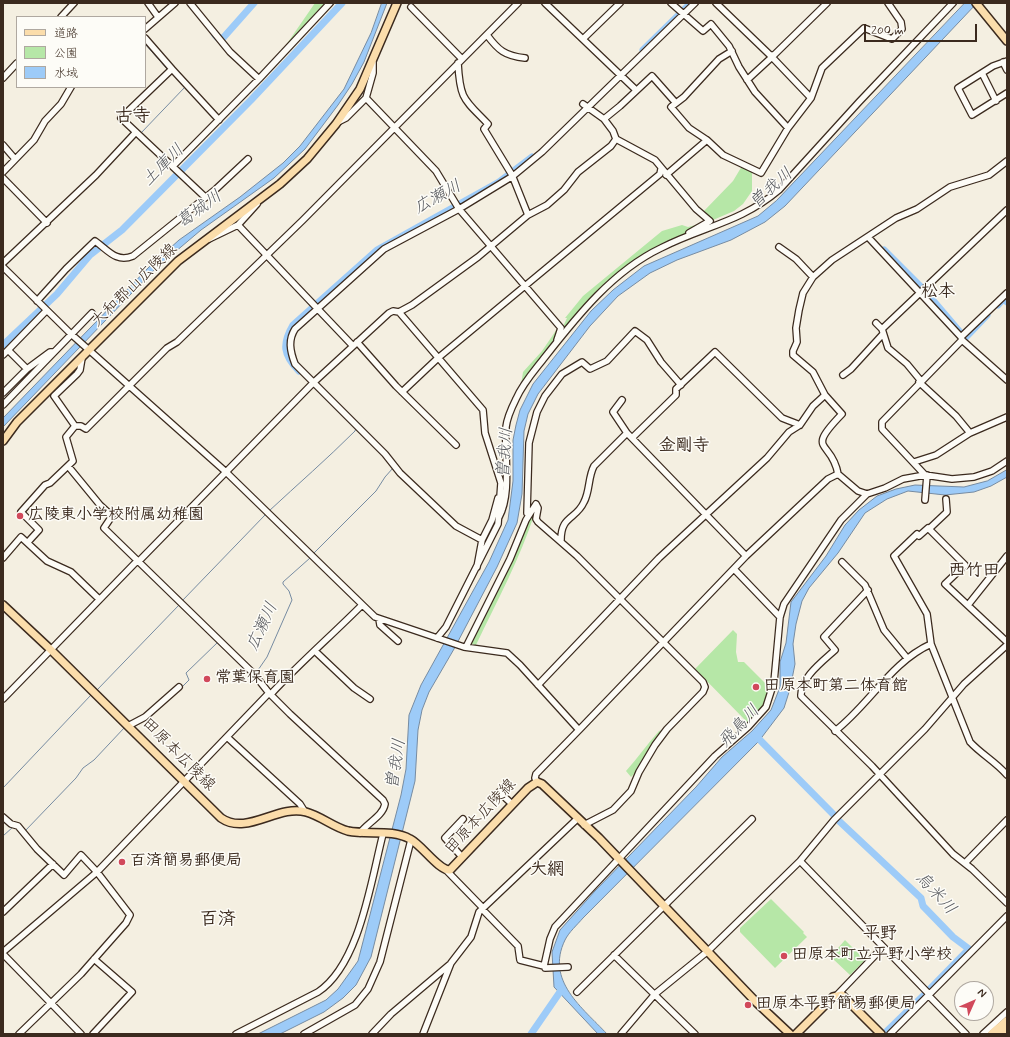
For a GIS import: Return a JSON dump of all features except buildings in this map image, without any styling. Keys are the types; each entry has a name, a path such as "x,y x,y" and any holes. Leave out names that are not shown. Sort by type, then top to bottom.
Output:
{"highway":[{"path":"993,1034 1007,1021"}],"main road":[{"name":"大和郡山広陵線","path":"3,441 17,422 159,279 203,241 265,196 300,167 336,124 360,90 373,63 397,3"},
{"path":"976,3 1007,41"},
{"name":"田原本広陵線","path":"3,605 50,649 221,818 230,824 242,824 289,812 305,812 346,830 360,833 386,834 409,839 418,844 446,870 450,870 528,788 537,782 542,784 634,874 787,1034"},
{"path":"796,1034 833,997 838,994 842,995 881,1034"}],"street":[{"path":"62,16 74,3"},
{"path":"148,3 158,17"},
{"path":"146,28 174,3"},
{"path":"190,3 230,52 259,79"},
{"path":"174,167 330,3"},
{"path":"75,426 81,426 86,429 167,348 177,342 266,255 518,3"},
{"path":"545,3 620,73 636,90"},
{"path":"583,39 620,3"},
{"path":"671,3 703,31 711,24 732,51 738,67 761,99 788,128"},
{"path":"482,540 456,526 447,518 400,474 385,454 312,384 294,364 290,348 290,337 295,329 316,307 384,249 512,174 542,152 586,106 682,13 695,3"},
{"path":"716,3 771,56 811,98"},
{"path":"747,80 827,3"},
{"path":"732,51 719,59 684,96 675,102 671,107 689,128 707,140 723,155 761,173 788,128 811,98 822,68 864,28 892,39 902,29 901,22 888,3"},
{"path":"499,517 506,497 506,426 516,398 528,379 586,307 625,270 661,248 734,220 752,210 779,190 859,102 953,3"},
{"path":"411,7 462,59"},
{"path":"487,35 493,44 509,57 525,58"},
{"path":"146,39 219,120"},
{"path":"1007,70 1005,61 982,72 958,88 972,115 996,101 1007,92"},
{"path":"336,124 346,118 366,98 373,73 373,63"},
{"path":"458,63 461,93 466,102 488,124 484,129 512,174 528,214"},
{"path":"3,78 16,64"},
{"path":"172,69 122,118 205,197"},
{"path":"982,72 996,101"},
{"path":"604,119 652,76 675,102"},
{"path":"3,172 34,140 45,120 61,104 70,88"},
{"path":"366,98 436,171 458,206 561,328 555,344"},
{"path":"586,106 604,119 613,131 616,139 655,160 696,209 710,221 685,238"},
{"path":"3,263 96,175 136,132"},
{"path":"399,312 442,284 492,246 528,214 547,205 564,190 578,172 611,146 616,139"},
{"path":"666,175 707,140"},
{"path":"3,145 15,159"},
{"path":"37,301 80,254 96,241 116,257 125,260 133,256 220,185 248,159"},
{"path":"867,494 858,490 838,474 836,464 823,447 822,443 825,432 842,414 825,395 813,372 793,355 797,342 797,324 803,293 813,278 832,260 896,218 923,206 950,187 989,175 1007,161"},
{"path":"402,392 438,358 525,285 578,244 660,174 661,169"},
{"path":"3,178 47,223"},
{"path":"203,241 215,237 238,225 265,196"},
{"path":"843,375 851,369 883,331 919,294 1007,210"},
{"path":"238,225 316,307 456,445"},
{"path":"868,237 962,339 1007,380"},
{"path":"779,247 796,260 813,278"},
{"path":"3,267 71,334 130,384 226,472 311,557 379,619 465,647 507,653 579,730"},
{"path":"925,499 926,475 881,426 882,422 1007,292"},
{"path":"3,355 46,310"},
{"path":"3,699 50,649 138,562 312,384 393,311 399,312 483,410 485,433 501,483 498,524 446,627 438,638"},
{"path":"3,405 92,313"},
{"path":"876,323 883,331 888,348 907,364 920,382 956,416 970,433"},
{"path":"526,520 528,508 529,443 532,426 545,396 562,374 582,362 590,369 607,361 635,331 646,340 661,362 681,385"},
{"path":"8,350 27,369"},
{"path":"3,393 27,369 50,352 54,353"},
{"path":"632,438 676,395 676,389 715,352 782,418 800,425"},
{"path":"75,426 54,396 80,370 82,358"},
{"path":"538,685 659,558 705,513 767,458 789,432 800,425 813,406 825,395"},
{"path":"622,400 612,412 627,433 746,556"},
{"path":"914,462 936,456 970,433 1007,417"},
{"path":"28,542 39,530 21,512 45,485 50,483 68,466 73,459 66,438 75,426"},
{"path":"560,540 561,529 564,523 585,501 591,471 594,466 627,433"},
{"path":"546,967 550,939 555,927 689,786 715,756 748,727 766,707 774,682 780,617 784,604 841,520 867,494 885,488 903,479 926,475 952,479 974,477 992,471 1007,461"},
{"path":"68,466 100,505 112,516 104,528 255,675 270,694 309,733 383,800 385,804 382,812 365,826 360,833"},
{"path":"477,567 482,540 492,520 505,469"},
{"path":"537,782 534,778 536,774 746,556 828,478 838,474"},
{"path":"946,499 947,512 929,529 919,536 916,534 894,556 927,614 931,644 951,698 970,742 1007,775"},
{"path":"465,647 510,560 526,520 534,506 537,505 536,521 560,540 664,641 703,682 703,692 667,729 655,745 639,772 631,792 613,810 584,824"},
{"path":"621,1034 655,994 708,951 800,861 834,820 881,774 951,698 1007,644 945,584 965,565 929,529"},
{"path":"3,558 20,537 28,542 47,561 71,572 100,599"},
{"path":"968,605 1007,556"},
{"path":"842,562 865,584 884,630 907,658"},
{"path":"734,569 780,617"},
{"path":"868,590 824,637 835,650 814,670 800,691 802,697 835,731 881,774 953,854 965,863 1007,903"},
{"path":"80,1034 3,954 98,872 184,781 301,662 316,652 362,605"},
{"path":"379,619 380,624 398,641"},
{"path":"835,731 854,714 907,658 931,644"},
{"path":"316,652 354,688 370,699"},
{"path":"128,726 154,711 179,687"},
{"path":"227,737 300,804 305,812"},
{"path":"498,792 512,804"},
{"path":"3,817 11,824 18,826 37,849 64,875 81,855 98,872 130,915 126,923 94,959 51,1004 19,1034"},
{"path":"462,857 445,838 463,819"},
{"path":"372,1034 391,1014 451,963 471,937 479,912 577,819"},
{"path":"577,992 752,819"},
{"path":"965,863 1005,822 1007,829"},
{"path":"236,1034 329,985 348,958 355,940 386,834"},
{"path":"304,1034 355,1005 368,989 380,962 409,839"},
{"path":"800,861 966,1034"},
{"path":"3,912 53,864"},
{"path":"446,870 518,946 519,959 546,967 567,967"},
{"path":"890,1034 1007,916"},
{"path":"838,994 883,947"},
{"path":"614,955 695,1034"},
{"path":"93,1034 132,992 94,959"},
{"path":"424,1034 451,963"},
{"path":"983,1034 1007,1012"}],"green space":[{"path":"315,3 325,3 286,45"},
{"path":"742,166 752,172 752,191 743,204 734,211 713,220 703,212 733,181"},
{"path":"707,222 630,264 606,282 580,309 562,332 561,331 567,318 565,318 583,296 662,231 682,225 688,227"},
{"path":"559,326 553,343 521,385 523,372 542,351"},
{"path":"533,510 535,512 529,529 508,580 476,645 471,644 471,640"},
{"path":"733,630 737,634 736,652 738,662 744,662 771,689 764,707 749,724 695,669"},
{"path":"663,730 639,769 631,777 626,771 659,731"},
{"path":"771,899 804,932 803,933 807,937 775,968 740,932 740,928"},
{"path":"845,940 865,960 850,975 832,958 833,954"}],"water":[{"path":"382,3 387,3 364,62 338,105 305,149 274,178 201,230 155,269 3,427 3,418 149,267 179,240 240,197 283,163 300,146 344,89 371,33"},
{"path":"965,3 977,3 785,206 765,222 731,240 677,260 650,273 618,296 590,326 538,394 528,414 524,431 522,494 517,523 497,567 454,649 429,692 422,710 418,730 415,781 371,957 356,985 343,998 324,1012 280,1034 258,1034 326,1000 338,989 358,961 401,795 406,769 409,715 421,685 489,562 508,520 513,481 513,440 520,410 533,384 591,311 613,290 644,266 758,216 776,201"},
{"path":"1007,470 1007,477 991,486 974,492 945,495 908,491 887,499 865,513 838,553 809,588 802,601 796,624 793,644 795,664 790,689 784,708 759,741 583,918 565,940 560,955 560,968 563,981 578,1004 607,1034 598,1034 554,987 552,952 560,930 595,891 696,787 722,757 752,731 771,710 780,687 780,662 786,643 791,602 826,556 845,525 859,510 877,496 896,489 915,485 964,487 987,481"}],"waterway":[{"path":"215,35 218,38 223,38 254,3"},
{"name":"土庫川","path":"3,345 57,294 90,255 122,230 251,100 342,3"},
{"name":"広瀬川","path":"643,50 691,3"},
{"path":"146,45 168,70"},
{"path":"141,133 186,86"},
{"name":"広瀬川","path":"299,371 290,360 286,349 287,338 293,325 377,250 499,182 532,157"},
{"path":"884,250 925,291 965,338 987,315"},
{"path":"998,305 1003,299 1007,302"},
{"name":"広瀬川","path":"269,511 334,452 355,431 356,428"},
{"name":"広瀬川","path":"314,553 376,491 393,468"},
{"name":"広瀬川","path":"182,601 266,514"},
{"name":"広瀬川","path":"256,673 267,657 292,600 289,591 283,582 310,558"},
{"name":"広瀬川","path":"97,690 180,604"},
{"name":"広瀬川","path":"182,687 189,680 186,673 218,642"},
{"name":"広瀬川","path":"3,788 91,695"},
{"name":"広瀬川","path":"25,831 76,778 83,768 94,760 125,727"},
{"name":"烏米川","path":"755,735 833,814"},
{"name":"烏米川","path":"838,820 921,898 923,906 953,937 969,949 930,989"},
{"name":"広瀬川","path":"3,836 13,827"},
{"path":"531,1034 562,989"},
{"name":"烏米川","path":"885,1033 923,996"}],"place":[{"name":"広陵東小学校附属幼稚園","path":"20,516"},
{"name":"常葉保育園","path":"207,679"},
{"name":"田原本町第二体育館","path":"756,687"},
{"name":"百済簡易郵便局","path":"122,862"},
{"name":"田原本町立平野小学校","path":"784,956"},
{"name":"田原本平野簡易郵便局","path":"748,1005"}],"district":[{"name":"古寺","path":"133,117"},
{"name":"松本","path":"938,292"},
{"name":"金剛寺","path":"684,446"},
{"name":"西竹田","path":"974,571"},
{"name":"大網","path":"547,870"},
{"name":"百済","path":"218,920"},
{"name":"平野","path":"880,934"}],"water label":[{"name":"曽我川","path":"772,189"},
{"name":"葛城川","path":"200,210"},
{"name":"曽我川","path":"506,453"},
{"name":"飛鳥川","path":"740,727"},
{"name":"曽我川","path":"397,764"}]}
